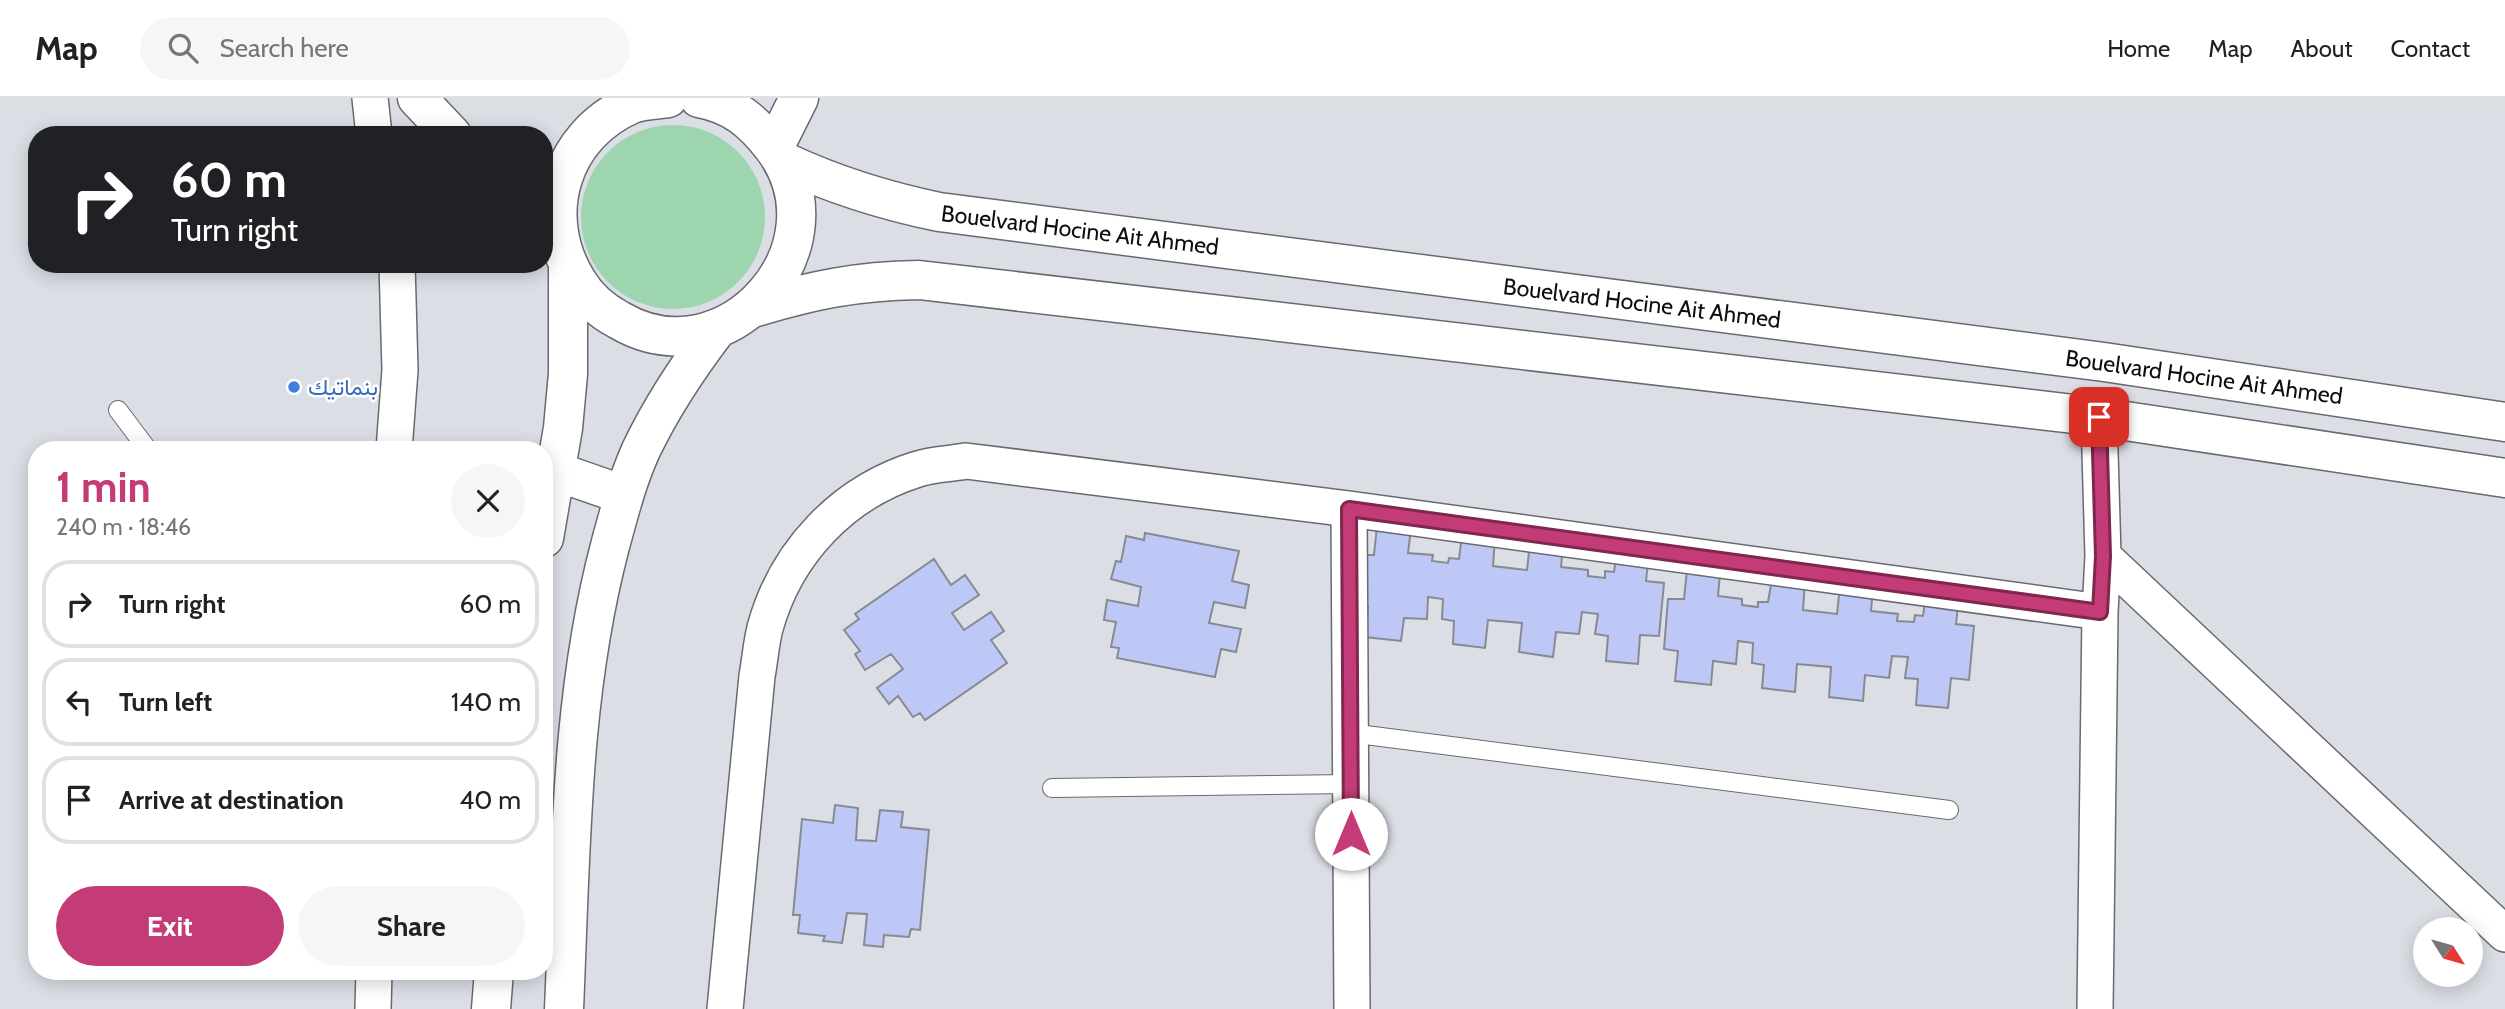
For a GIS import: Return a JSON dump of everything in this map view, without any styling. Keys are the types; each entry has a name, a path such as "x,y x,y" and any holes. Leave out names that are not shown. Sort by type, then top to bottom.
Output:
{"main road":[{"path":"417,98 443,126"},
{"path":"553,188 593,129 612,114 635,103 668,98"},
{"path":"553,202 560,243 568,267 583,291 605,312 630,327 658,334 688,335 717,329 753,308 769,292 782,273 793,240 796,206 793,184 779,155 754,123 733,109 699,98"},
{"path":"779,155 799,98"},
{"name":"Bouelvard Hocine Ait Ahmed","path":"779,155 822,179 900,204 939,212 2104,362 2505,422"},
{"path":"553,483 563,428 568,374 568,267"},
{"path":"753,308 835,286 877,281 919,281 2099,417 2505,478"},
{"path":"564,1009 577,740 586,658 602,577 624,495 640,452 687,368 717,329"},
{"path":"555,471 624,495"},
{"path":"491,1009 493,980"}],"street":[{"path":"370,98 373,126"},
{"path":"395,441 400,370 397,273"},
{"path":"2095,1009 2103,556 2099,417"},
{"path":"726,1009 757,676 765,629 781,585 793,565 806,545 838,511 877,485 920,468 966,461 1349,509 2100,612"},
{"path":"1349,509 1352,1009"},
{"path":"2103,556 2505,934"},
{"path":"373,1009 374,980"}],"lane":[{"path":"118,410 141,441"},
{"path":"1350,733 1949,810"},
{"path":"1052,788 1351,785"}],"green space":[{"path":"673,125 708,132 724,140 738,152 750,166 758,182 765,217 758,252 750,268 738,282 724,294 708,302 673,309 638,302 622,294 608,282 596,268 588,252 581,217 588,182 596,166 608,152 622,140 638,132"}],"building":[{"path":"1377,526 1411,529 1408,553 1433,555 1432,561 1448,563 1449,558 1459,559 1462,535 1495,537 1493,566 1527,570 1530,542 1563,545 1561,567 1588,570 1588,576 1605,578 1605,571 1614,572 1617,551 1649,553 1646,581 1664,583 1659,636 1640,635 1638,664 1606,661 1608,636 1595,634 1598,614 1582,612 1579,634 1556,632 1553,657 1519,652 1522,623 1488,620 1485,648 1453,644 1454,621 1442,619 1443,599 1428,597 1427,619 1404,618 1401,641 1365,637 1368,607 1354,605 1358,555 1374,555"},
{"path":"1145,533 1239,551 1232,581 1249,585 1245,608 1214,602 1209,623 1241,629 1236,652 1221,649 1215,677 1117,658 1119,648 1111,647 1116,622 1104,620 1107,600 1138,606 1141,587 1111,579 1116,561 1121,562 1126,536 1144,540"},
{"path":"934,559 951,585 965,575 979,595 952,613 964,630 991,612 1004,631 991,640 1007,663 925,720 920,713 913,717 898,696 889,704 877,688 903,669 891,654 865,670 855,654 860,651 844,630 859,619 855,614"},
{"path":"1687,570 1720,574 1718,596 1742,599 1742,605 1758,607 1758,602 1768,602 1772,579 1805,581 1803,610 1837,614 1840,586 1873,589 1871,611 1898,614 1897,621 1914,622 1915,615 1923,616 1926,595 1959,597 1956,624 1974,626 1969,680 1951,678 1948,708 1916,705 1918,679 1905,678 1908,657 1892,656 1889,678 1865,675 1863,701 1829,697 1831,667 1797,664 1795,692 1762,688 1764,665 1752,663 1753,643 1738,641 1736,664 1713,661 1711,685 1675,681 1678,651 1664,649 1668,599 1684,599"},
{"path":"835,805 858,808 856,840 876,841 880,810 903,812 901,827 929,830 920,930 911,929 909,937 884,935 883,947 864,945 867,914 847,913 842,943 823,941 825,936 798,933 800,915 793,915 802,819 833,823"}],"place":[{"name":"بنماتيك","path":"294,387"}],"route":[{"path":"1351,834 1349,509 2100,612 2103,556 2099,417"}]}
